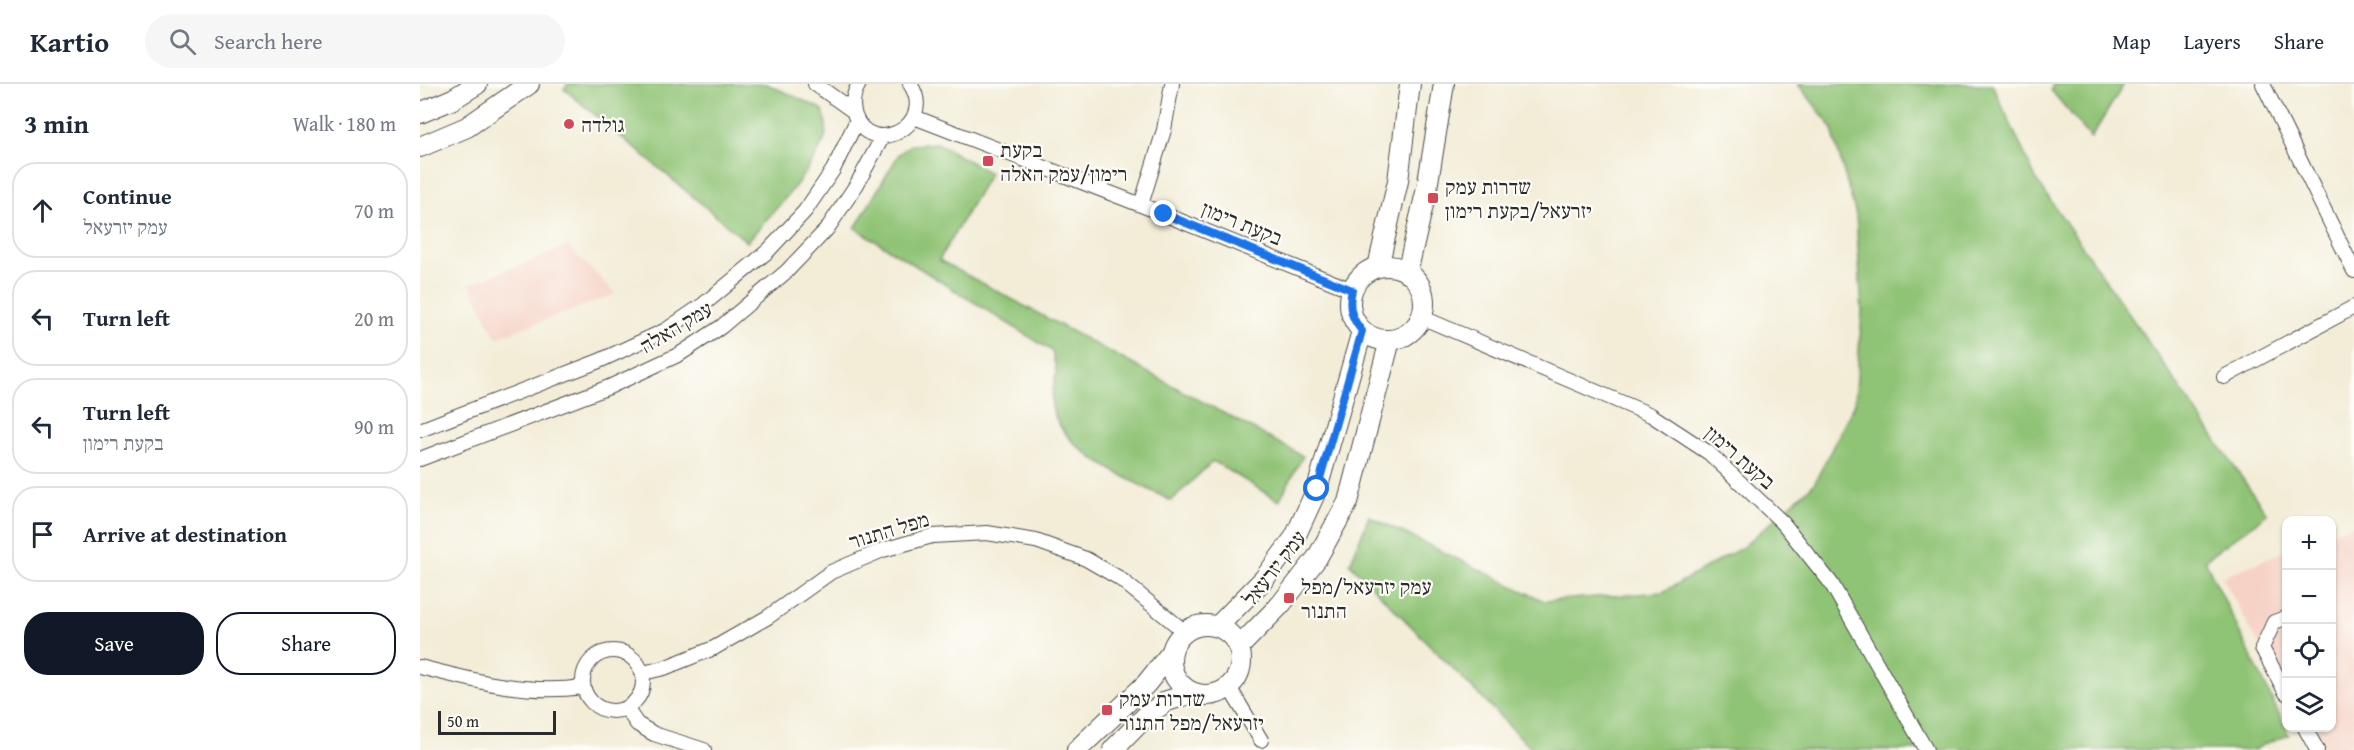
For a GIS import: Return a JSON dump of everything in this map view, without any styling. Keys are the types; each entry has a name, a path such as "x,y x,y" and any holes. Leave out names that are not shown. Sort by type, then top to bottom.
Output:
{"main road":[{"path":"420,113 453,99 477,84"},
{"path":"420,147 467,127 529,84"},
{"path":"1378,267 1398,181 1410,84"},
{"path":"1407,273 1427,188 1444,84"},
{"path":"1378,267 1393,267 1407,273 1414,278 1422,292 1423,309 1421,317 1409,333 1390,340 1375,339 1362,331 1352,316 1350,308 1352,290 1363,275 1378,267"},
{"name":"עמק יזרעאל","path":"1217,627 1264,579 1295,537 1317,489 1362,331"},
{"name":"עמק יזרעאל","path":"1239,647 1281,603 1317,558 1348,502 1390,340"},
{"path":"1077,750 1146,684 1185,632 1201,626 1217,627 1230,635 1239,647 1241,664 1235,680 1229,687 1211,695 1192,693 1167,701 1147,715 1113,750"},
{"path":"1171,653 1174,676 1192,693"}],"street":[{"path":"815,84 855,115 868,132 883,136 901,131 914,117 916,101 910,84"},
{"name":"עמק האלה","path":"420,429 598,361 666,330 704,304 768,250 805,211 833,170 855,115 853,98 859,84"},
{"path":"1141,205 1164,130 1172,84"},
{"path":"2263,84 2354,271"},
{"name":"בקעת רימון","path":"914,117 1352,290"},
{"name":"עמק האלה","path":"420,459 609,387 680,354 721,327 787,271 827,229 857,184 883,136"},
{"path":"2224,377 2354,307"},
{"name":"בקעת רימון","path":"1421,317 1651,415 1709,453 1783,523 1831,583 1926,750"},
{"name":"מפל התנור","path":"643,673 664,668 714,648 768,617 831,573 883,550 932,536 987,533 1036,541 1086,560 1119,578 1185,632"},
{"path":"2282,619 2274,622 2262,648 2282,686"},
{"path":"616,650 633,657 643,673 642,690 633,704 626,708 608,711 599,708 592,702 583,687 583,677 590,660 606,651 616,650"},
{"path":"420,667 493,686 562,690 583,687"},
{"path":"1229,687 1261,740"},
{"path":"626,708 637,724 654,734 704,750"},
{"path":"2307,732 2317,750"}],"shaded area":[{"path":"568,246 616,294 496,338 470,284"},
{"path":"2354,524 2354,743 2340,750 2317,750 2307,732 2336,732 2336,531"},
{"path":"2282,553 2282,687 2222,577"}],"green space":[{"path":"568,84 767,84 822,109 826,132 815,158 747,242 564,89"},
{"path":"1798,84 1992,84 2037,181 2267,514 2205,560 2282,720 2282,732 2288,732 2289,735 2264,744 2255,750 1533,750 1350,564 1369,516 1544,601 1663,592 1743,547 1814,484 1855,403 1862,311 1856,215 1831,126"},
{"path":"2053,84 2124,84 2091,138 2051,90"},
{"path":"937,143 990,173 939,260 1303,456 1279,501 1213,461 1171,501 1101,463 1069,438 1058,423 1052,406 1056,370 1052,351 855,228 899,154 911,145"}],"place":[{"name":"גולדה","path":"569,124"},
{"name":"בקעת רימון/עמק האלה","path":"988,161"},
{"name":"שדרות עמק יזרעאל/בקעת רימון","path":"1433,198"},
{"name":"עמק יזרעאל/מפל התנור","path":"1289,598"},
{"name":"שדרות עמק יזרעאל/מפל התנור","path":"1107,710"}],"route":[{"path":"1164,214 1352,290 1350,308 1356,324 1362,331 1317,489"}]}
